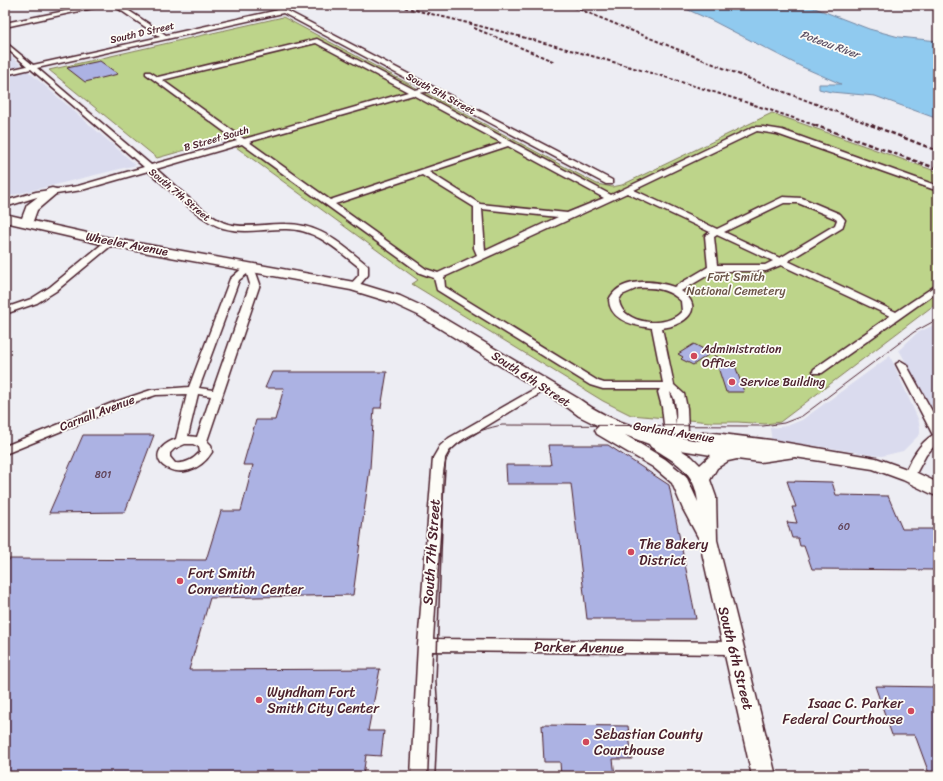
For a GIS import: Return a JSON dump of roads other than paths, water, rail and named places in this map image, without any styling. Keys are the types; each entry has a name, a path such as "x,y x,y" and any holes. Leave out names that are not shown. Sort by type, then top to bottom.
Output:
{"main road":[{"path":"26,224 31,208 52,192"},
{"name":"Wheeler Avenue","path":"5,218 110,242 249,267"},
{"path":"249,267 354,286"},
{"name":"South 6th Street","path":"354,286 395,299 424,312 573,403 576,414 660,463 680,480 708,540 764,776"},
{"name":"Garland Avenue","path":"573,403 634,428 680,437 740,454 760,456 795,451"},
{"name":"Garland Avenue","path":"573,403 585,412 612,425 652,439 680,437 770,446 876,464 909,476"},
{"name":"South 6th Street","path":"634,428 685,460 702,478 708,504 708,540"},
{"path":"680,437 694,452 701,470 702,478"},
{"path":"702,478 708,466 717,459 728,455 740,454"},
{"path":"909,476 938,491"}],"street":[{"path":"5,25 104,5"},
{"path":"116,5 165,38"},
{"name":"South 5th Street","path":"272,5 609,182"},
{"name":"South D Street","path":"5,73 284,11"},
{"path":"158,80 317,41 612,198"},
{"name":"South 7th Street","path":"5,44 212,220 220,225 242,230 288,226 300,227 319,233 363,266 365,270 364,275 354,286"},
{"path":"148,72 423,271 439,276 568,216 612,198 748,132 763,129 779,132 938,189"},
{"name":"B Street South","path":"5,204 23,198 79,188 431,88"},
{"path":"329,203 509,143"},
{"path":"423,172 478,206 568,216"},
{"path":"627,190 898,316"},
{"path":"674,291 713,268 766,268 780,262 840,226 841,220 837,216 799,200 782,200 709,236 713,268"},
{"path":"478,206 479,248 482,256"},
{"path":"5,311 34,301 54,289 110,242"},
{"path":"181,441 193,390 235,279 249,267 256,284 201,442"},
{"path":"439,276 440,288 594,383 602,386 669,386"},
{"path":"637,285 656,286 674,291 686,302 688,308 687,312 676,322 656,325 642,324 626,318 618,312 614,306 615,297 620,291 637,285"},
{"path":"818,371 938,287"},
{"path":"656,325 669,386 678,394 681,408 680,437"},
{"path":"901,364 938,433"},
{"name":"South 7th Street","path":"419,776 425,645 437,471 442,453 444,449 458,436 545,386"},
{"name":"Carnall Avenue","path":"5,450 116,405 148,394 168,390 193,390 218,394"},
{"path":"909,476 925,447 938,437"},
{"path":"195,440 205,445 206,452 200,461 185,467 175,467 166,462 164,458 165,452 173,444 181,441 195,440"},
{"name":"Parker Avenue","path":"425,645 734,648"}],"water":[{"name":"Poteau River","path":"677,5 807,5 869,29 899,37 938,41 938,119 875,96 831,92 819,89 819,84 841,84 800,66 713,21"}],"tram line":[{"path":"443,503 444,469 451,451 465,438 483,430 502,425 763,426 784,423 802,416 914,332 938,319"},
{"path":"435,776 438,710 436,681 443,503"}],"railway":[{"path":"394,5 607,60 765,108 817,126"},
{"path":"569,5 750,79 874,126"},
{"path":"474,28 555,62"},
{"path":"814,125 938,169"},
{"path":"871,125 938,151"}],"place":[{"name":"Administration Office","path":"694,356"},
{"name":"Service Building","path":"732,382"},
{"name":"The Bakery District","path":"631,552"},
{"name":"Fort Smith Convention Center","path":"180,581"},
{"name":"Wyndham Fort Smith City Center","path":"259,700"},
{"name":"Isaac C. Parker Federal Courthouse","path":"911,711"},
{"name":"Sebastian County Courthouse","path":"586,742"}],"park label":[{"name":"Fort Smith National Cemetery","path":"736,284"}]}
